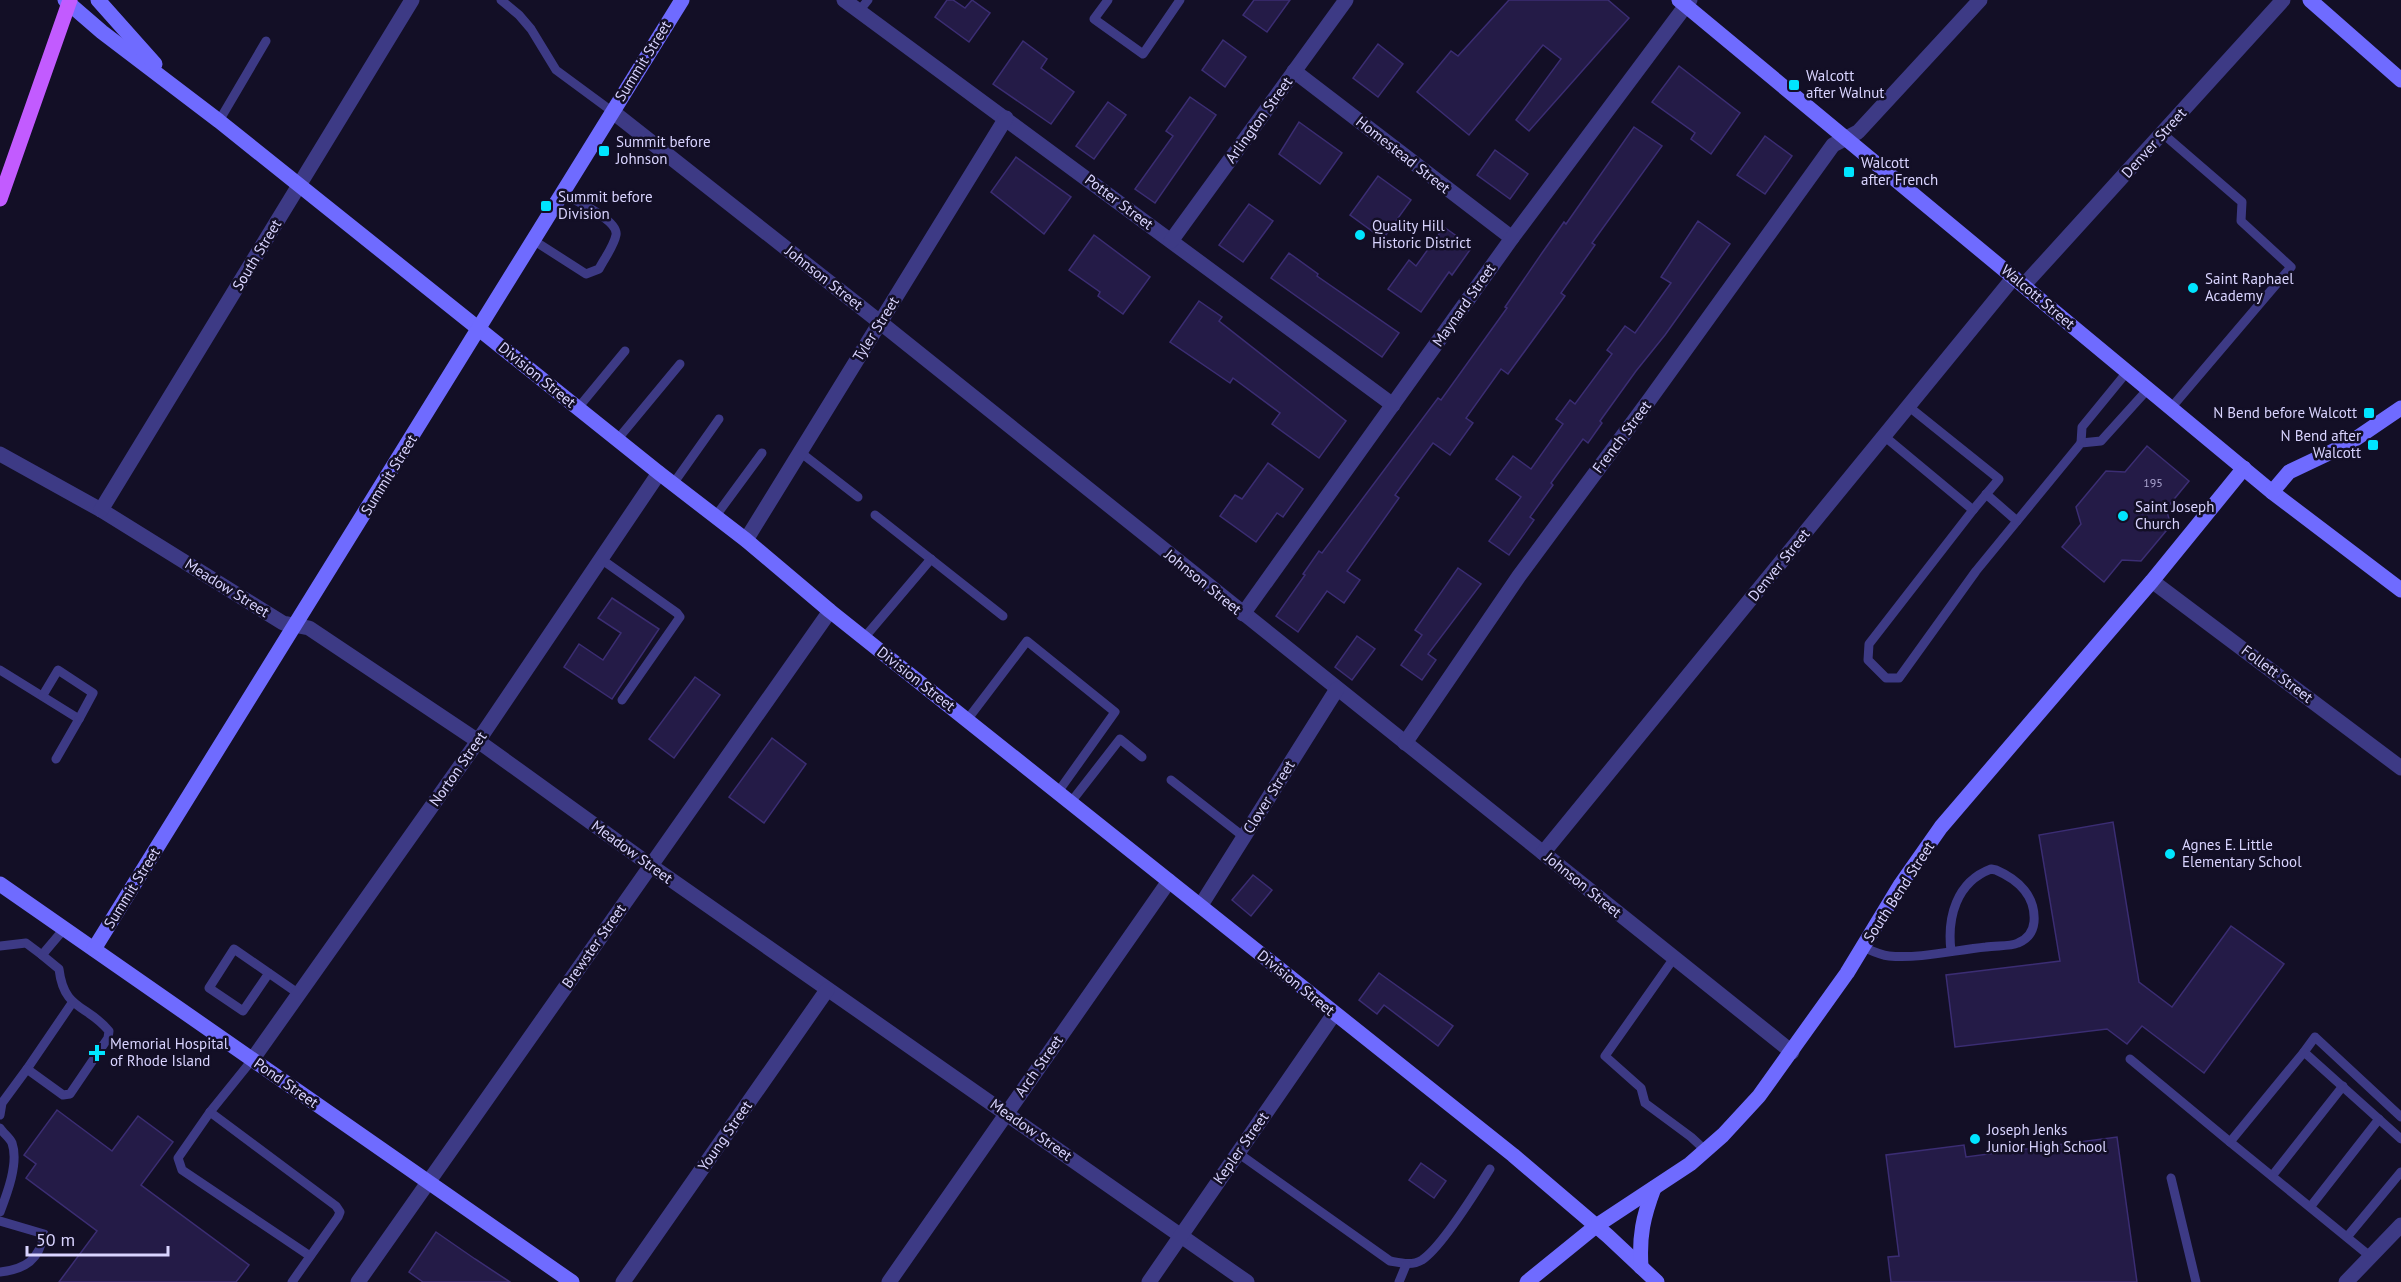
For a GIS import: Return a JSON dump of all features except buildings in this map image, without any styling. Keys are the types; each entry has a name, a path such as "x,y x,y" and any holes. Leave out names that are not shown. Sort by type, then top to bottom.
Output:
{"main road":[{"path":"0,199 5,164 68,1"}],"street":[{"name":"Division Street","path":"98,0 170,83"},
{"name":"South Street","path":"101,510 412,0"},
{"name":"Summit Street","path":"94,949 682,0"},
{"name":"Potter Street","path":"844,0 863,5 1006,118 1393,405"},
{"name":"Arlington Street","path":"1172,241 1346,0"},
{"name":"French Street","path":"1405,743 1519,576 1833,145 1858,132 1980,0"},
{"name":"Denver Street","path":"1543,853 1908,406 2019,281 2162,133 2283,0"},
{"path":"2310,0 2401,80"},
{"name":"Division Street","path":"68,1 102,32 219,121 617,440 746,540 830,611 1513,1155 1657,1282"},
{"name":"Walcott Street","path":"1685,2 2272,492 2401,590"},
{"name":"Maynard Street","path":"1243,614 1512,238 1685,2"},
{"name":"Homestead Street","path":"1294,71 1512,238"},
{"name":"Johnson Street","path":"613,112 881,323 1792,1052"},
{"name":"Tyler Street","path":"746,540 1006,118"},
{"path":"2272,492 2289,472 2348,444 2401,408"},
{"name":"Meadow Street","path":"0,454 101,510 283,623 309,628 478,741 827,990 1006,1112 1247,1282"},
{"name":"South Bend Street","path":"1527,1282 1596,1226 1689,1164 1759,1096 1792,1052 1863,946 1901,884 1941,827 2152,581 2244,468"},
{"name":"Norton Street","path":"252,1060 478,741 659,473"},
{"name":"Follett Street","path":"2152,581 2401,768"},
{"name":"Brewster Street","path":"358,1282 830,611"},
{"name":"Clover Street","path":"1201,905 1337,689"},
{"name":"Arch Street","path":"889,1282 1169,881"},
{"name":"Pond Street","path":"0,884 572,1282"},
{"name":"Young Street","path":"623,1282 827,990"},
{"name":"Kepler Street","path":"1149,1282 1334,1014"},
{"path":"1641,1268 1639,1240 1653,1188"},
{"path":"2346,1282 2401,1225"}],"lane":[{"path":"501,0 531,29 556,70 613,112"},
{"path":"1108,0 1094,19 1143,54 1180,0"},
{"path":"219,121 266,41"},
{"path":"2162,133 2242,202 2241,220 2291,267 2172,408"},
{"path":"533,240 586,274 599,269 616,235 615,228 603,216 562,193"},
{"path":"578,408 626,351"},
{"path":"617,440 680,364"},
{"path":"1908,406 1999,479 1869,644 1868,660 1886,678 1899,678 1976,572 2081,443 2082,428 2127,372"},
{"path":"2081,443 2101,441 2148,389"},
{"path":"673,484 720,419"},
{"path":"1884,436 1973,510"},
{"path":"800,452 858,497"},
{"path":"716,517 762,453"},
{"path":"1986,494 2017,521"},
{"path":"875,515 1003,616"},
{"path":"601,559 680,617 622,700"},
{"path":"864,638 931,559"},
{"path":"967,720 1027,641 1115,712 1058,792"},
{"path":"0,670 79,719"},
{"path":"43,695 58,670 93,693 56,759"},
{"path":"1071,802 1120,739 1142,757"},
{"path":"1171,780 1244,837"},
{"path":"1863,946 1877,953 1898,956 1951,951 2012,945 2027,938 2034,926 2035,907 2027,892 1996,870 1990,869 1977,876 1962,891 1953,910 1949,929 1951,951"},
{"path":"42,955 64,929"},
{"path":"0,946 26,944 42,955 59,969 61,987 72,1003 109,1031 108,1038 70,1094 63,1095 27,1069"},
{"path":"269,974 243,1011 209,988 234,949 299,994"},
{"path":"1674,958 1605,1056 1641,1088 1645,1103 1705,1150"},
{"path":"0,1115 2,1103 72,1003"},
{"path":"2230,1142 2315,1037 2401,1117"},
{"path":"2304,1052 2401,1139"},
{"path":"2130,1059 2371,1257"},
{"path":"252,1060 210,1112 178,1158 182,1170 310,1256"},
{"path":"2272,1176 2343,1086"},
{"path":"210,1112 336,1206 340,1212 292,1282"},
{"path":"2311,1206 2379,1119"},
{"path":"0,1128 12,1143 13,1164 10,1186 0,1212"},
{"path":"1238,1153 1390,1261 1406,1265 1422,1260 1444,1236 1490,1169"},
{"path":"2347,1237 2401,1172"},
{"path":"2171,1178 2196,1282"},
{"path":"0,1221 44,1234 40,1251 19,1270 0,1272"},
{"path":"1399,1282 1406,1265"}],"place":[{"name":"Walcott after Walnut","path":"1794,85"},
{"name":"Summit before Johnson","path":"604,151"},
{"name":"Walcott after French","path":"1849,172"},
{"name":"Summit before Division","path":"546,206"},
{"name":"Quality Hill Historic District","path":"1360,235"},
{"name":"Saint Raphael Academy","path":"2193,288"},
{"name":"N Bend before Walcott","path":"2369,413"},
{"name":"N Bend after Walcott","path":"2373,445"},
{"name":"Saint Joseph Church","path":"2123,516"},
{"name":"Agnes E. Little Elementary School","path":"2170,854"},
{"name":"Memorial Hospital of Rhode Island","path":"97,1053"},
{"name":"Joseph Jenks Junior High School","path":"1975,1139"}]}
